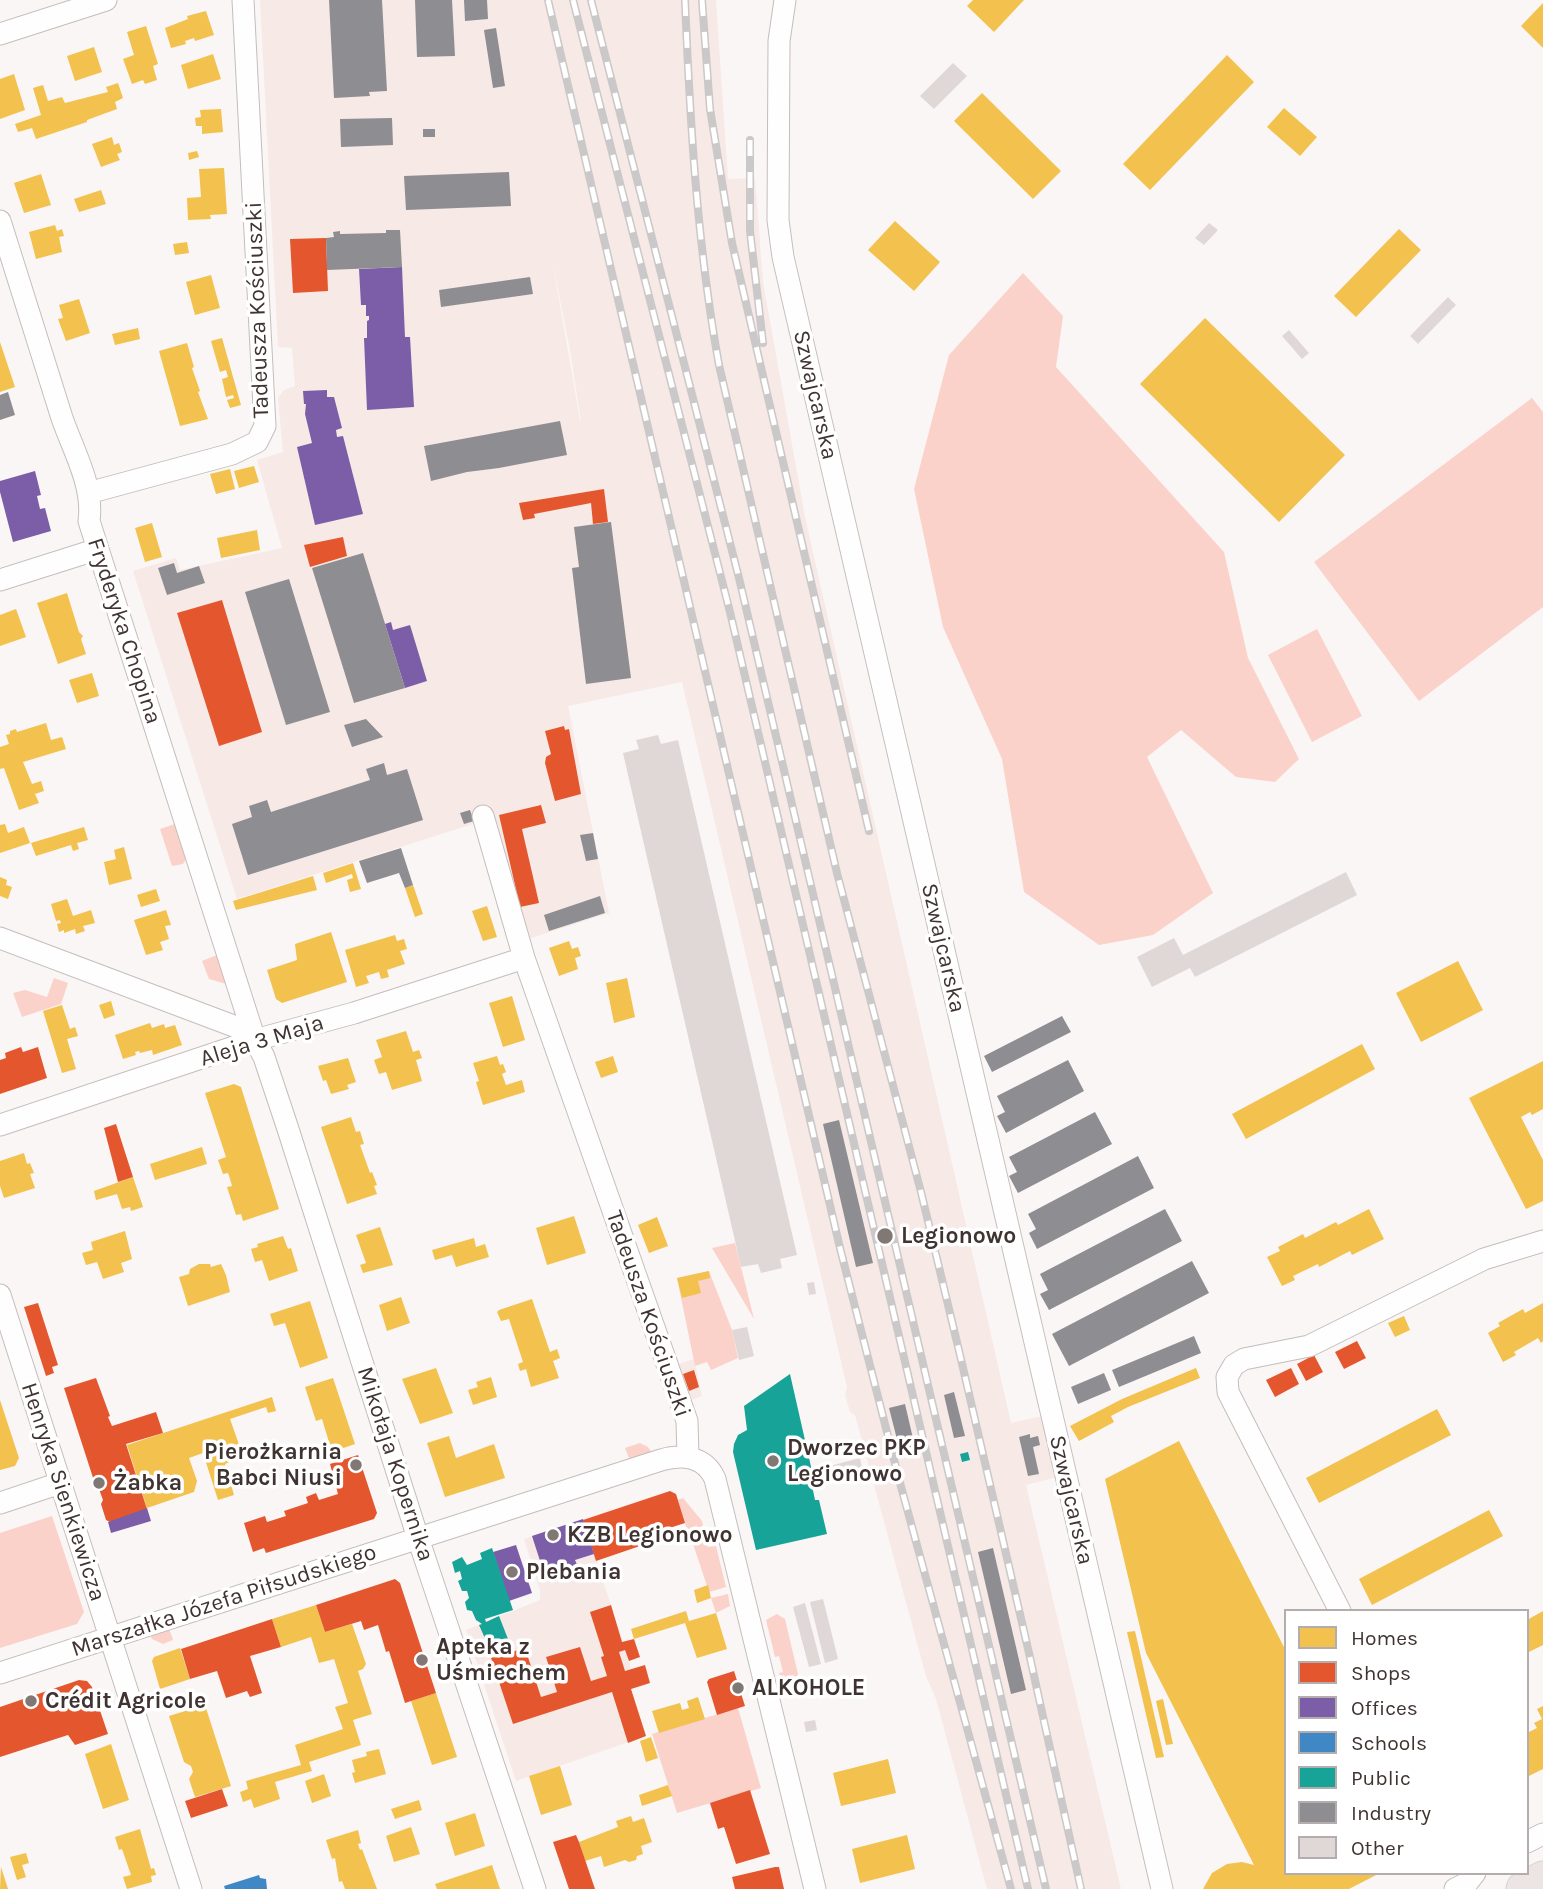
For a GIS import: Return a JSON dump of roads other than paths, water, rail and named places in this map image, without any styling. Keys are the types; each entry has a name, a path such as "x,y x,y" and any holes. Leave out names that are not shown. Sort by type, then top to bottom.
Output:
{"main road":[{"path":"1524,1889 1543,1879"}],"street":[{"path":"0,34 106,0"},
{"name":"Tadeusza Kościuszki","path":"88,493 232,454 257,442 265,426 243,0"},
{"name":"Szwajcarska","path":"785,0 779,41 778,208 783,257 1162,1889"},
{"name":"Fryderyka Chopina","path":"0,221 62,420 88,493 91,507 89,521 255,1040"},
{"path":"0,580 98,549"},
{"name":"Tadeusza Kościuszki","path":"483,816 524,958 687,1421 688,1457"},
{"path":"0,938 239,1028 255,1040"},
{"name":"Aleja 3 Maja","path":"0,1125 255,1040 354,1013 524,958"},
{"name":"Mikołaja Kopernika","path":"255,1040 264,1057 288,1129 418,1538 535,1889"},
{"path":"1339,1609 1228,1392 1227,1377 1234,1365 1244,1359 1308,1346 1484,1259 1543,1241"},
{"name":"Henryka Sienkiewicza","path":"0,1296 191,1889"},
{"path":"688,1457 704,1464 715,1479 815,1889"},
{"name":"Marszałka Józefa Piłsudskiego","path":"0,1673 661,1460 688,1457"},
{"path":"0,1503 60,1483"},
{"path":"1455,1889 1467,1883 1473,1875"}],"railway":[{"path":"548,0 840,1248 900,1483 1011,1889"},
{"path":"573,0 730,612 1028,1889"},
{"path":"591,0 739,578 1046,1889"},
{"path":"685,0 696,183 705,274 719,365 837,873 921,1192 960,1355 1081,1889"},
{"path":"702,0 710,109 732,243 869,831"},
{"path":"750,140 750,231 763,343"}],"place":[{"name":"Legionowo","path":"885,1236"},
{"name":"Dworzec PKP Legionowo","path":"773,1461"},
{"name":"Pierożkarnia Babci Niusi","path":"356,1465"},
{"name":"Żabka","path":"99,1483"},
{"name":"KZB Legionowo","path":"553,1535"},
{"name":"Plebania","path":"512,1572"},
{"name":"Apteka z Uśmiechem","path":"422,1660"},
{"name":"ALKOHOLE","path":"738,1688"},
{"name":"Crédit Agricole","path":"31,1701"}]}
